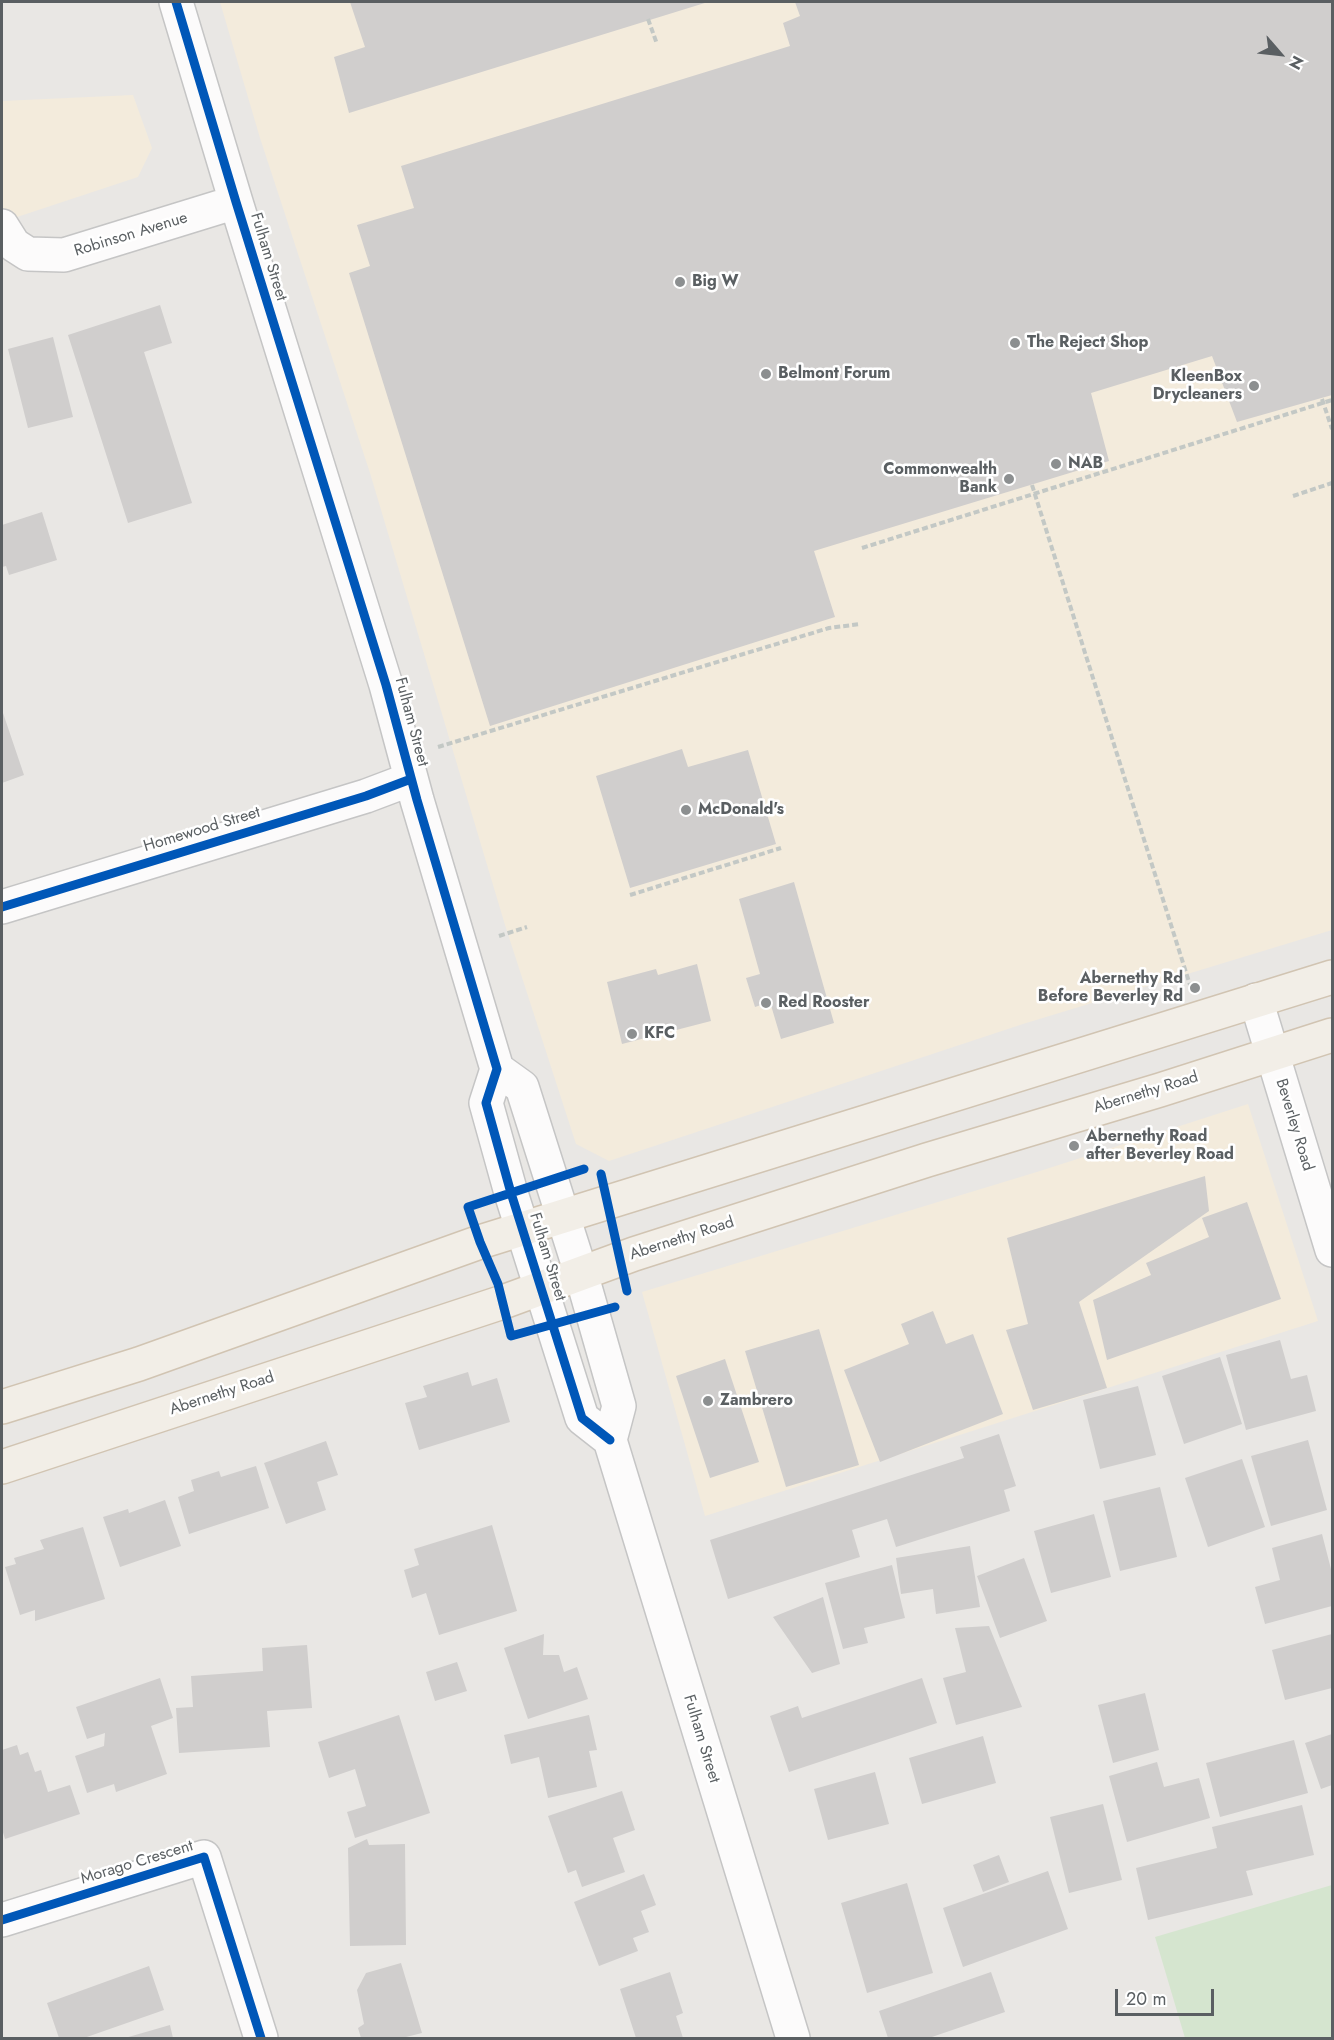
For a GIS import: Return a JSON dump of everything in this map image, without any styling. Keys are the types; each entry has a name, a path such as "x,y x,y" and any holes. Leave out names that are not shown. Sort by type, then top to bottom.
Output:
{"main road":[{"path":"2,1407 139,1364 480,1242 1332,977"},
{"name":"Abernethy Road","path":"2,1467 503,1302 634,1254 1332,1035"}],"street":[{"name":"Fulham Street","path":"176,2 386,685 411,779 496,1069 486,1103 540,1288 582,1418 610,1440"},
{"name":"Robinson Avenue","path":"2,226 14,245 28,254 64,255 236,202"},
{"name":"Homewood Street","path":"2,907 366,796 411,779"},
{"name":"Beverley Road","path":"1256,1000 1332,1250"},
{"name":"Fulham Street","path":"496,1069 522,1088 564,1216 619,1406 610,1440 793,2038"},
{"name":"Morago Crescent","path":"2,1920 204,1857 261,2038"}],"path":[{"path":"648,19 657,44"},
{"path":"862,548 1332,400"},
{"path":"1323,401 1332,429"},
{"path":"1293,495 1332,483"},
{"path":"1032,485 1190,985"},
{"path":"438,747 829,628 860,624"},
{"path":"630,895 781,848"},
{"path":"499,936 526,927"}],"shaded area":[{"path":"220,2 1332,2 1332,930 1023,1024 609,1161 576,1144 505,925 370,473 260,138"},
{"path":"133,95 152,148 138,177 2,222 2,101"},
{"path":"1248,1104 1318,1321 705,1516 642,1292 1040,1171"}],"green space":[{"path":"1332,1885 1332,2038 1185,2038 1155,1937"}],"building":[{"path":"350,2 708,2 349,113 334,57 365,47"},
{"name":"Belmont Forum","path":"795,2 1332,2 1332,395 1237,422 1212,356 1091,393 1109,461 814,551 835,617 490,726 349,273 370,266 357,225 414,208 401,166 790,46 783,23 800,16"},
{"path":"160,305 172,343 144,352 192,503 128,523 68,335"},
{"path":"53,337 73,417 28,428 8,349"},
{"path":"42,512 57,560 9,575 6,566 2,567 2,525"},
{"path":"2,710 24,775 2,783"},
{"name":"McDonald's","path":"682,749 688,767 748,750 776,844 630,888 596,776"},
{"path":"794,882 834,1023 781,1039 770,1002 755,1007 746,978 760,974 739,899"},
{"path":"697,964 711,1021 622,1044 607,982 656,969 658,975"},
{"path":"1205,1176 1209,1211 1079,1302 1107,1388 1033,1410 1006,1330 1028,1324 1007,1238"},
{"path":"1247,1202 1281,1299 1107,1360 1093,1300 1151,1275 1146,1263 1209,1237 1202,1218"},
{"path":"933,1311 946,1344 973,1334 1003,1414 880,1462 844,1370 909,1344 901,1324"},
{"path":"819,1329 859,1465 786,1487 745,1351"},
{"path":"1280,1340 1291,1379 1307,1375 1316,1411 1246,1430 1226,1355"},
{"path":"1220,1357 1242,1424 1184,1444 1162,1376"},
{"path":"725,1359 759,1462 710,1478 676,1376"},
{"path":"468,1372 472,1386 497,1378 510,1422 419,1450 405,1403 427,1397 423,1386"},
{"path":"1138,1386 1156,1455 1100,1469 1083,1400"},
{"path":"999,1434 1016,1486 1004,1490 1010,1511 896,1547 887,1519 852,1530 860,1557 728,1599 710,1540 964,1458 960,1447"},
{"path":"1308,1440 1327,1510 1271,1526 1251,1456"},
{"path":"326,1441 338,1475 317,1482 326,1510 286,1524 264,1463"},
{"path":"1242,1459 1265,1527 1208,1547 1185,1478"},
{"path":"256,1466 269,1508 189,1534 178,1497 194,1491 191,1480 219,1471 221,1477"},
{"path":"1160,1487 1177,1557 1120,1571 1103,1501"},
{"path":"165,1500 181,1546 120,1567 103,1517 128,1509 129,1513"},
{"path":"1094,1514 1111,1577 1051,1593 1034,1531"},
{"path":"492,1525 517,1611 439,1635 426,1593 412,1598 404,1570 419,1565 414,1549"},
{"path":"83,1527 105,1599 35,1621 35,1610 20,1615 5,1567 16,1564 14,1558 44,1549 40,1540"},
{"path":"1322,1534 1332,1573 1332,1606 1265,1624 1255,1587 1280,1580 1272,1548"},
{"path":"970,1546 980,1607 936,1614 933,1589 901,1594 896,1558"},
{"path":"1024,1558 1047,1621 1000,1638 977,1576"},
{"path":"892,1565 905,1618 864,1628 868,1643 843,1649 825,1583"},
{"path":"823,1597 840,1664 812,1673 773,1617"},
{"path":"989,1626 1022,1707 956,1725 943,1678 966,1672 955,1628"},
{"path":"544,1634 543,1655 559,1655 564,1672 577,1667 588,1699 528,1719 504,1648"},
{"path":"1332,1634 1332,1688 1285,1700 1272,1650"},
{"path":"307,1645 312,1708 267,1711 270,1747 179,1753 176,1708 193,1707 191,1676 263,1671 262,1648"},
{"path":"457,1662 467,1691 435,1701 426,1672"},
{"path":"160,1678 173,1718 151,1726 167,1774 116,1792 114,1784 87,1793 75,1756 104,1746 105,1733 87,1739 76,1707"},
{"path":"922,1678 937,1723 789,1772 770,1716 798,1706 802,1718"},
{"path":"1145,1693 1159,1750 1113,1763 1098,1705"},
{"path":"399,1715 430,1813 355,1838 347,1812 366,1806 355,1769 329,1778 318,1742"},
{"path":"589,1715 597,1750 589,1751 597,1787 548,1798 539,1757 511,1764 504,1735"},
{"path":"1332,1734 1332,1785 1321,1789 1305,1743"},
{"path":"983,1736 996,1783 922,1804 909,1758"},
{"path":"1294,1740 1308,1793 1220,1817 1206,1763"},
{"path":"17,1745 20,1755 28,1752 35,1772 41,1770 48,1792 70,1785 80,1814 5,1839 2,1829 2,1750"},
{"path":"1157,1762 1164,1787 1199,1778 1210,1818 1127,1842 1109,1776"},
{"path":"875,1772 889,1824 828,1840 814,1789"},
{"path":"622,1791 635,1830 613,1838 625,1872 582,1887 576,1870 568,1873 548,1816"},
{"path":"1103,1804 1122,1880 1069,1893 1050,1817"},
{"path":"1302,1805 1314,1855 1246,1871 1253,1895 1148,1920 1136,1868 1217,1848 1212,1827"},
{"path":"367,1839 369,1845 405,1844 406,1945 350,1946 348,1848"},
{"path":"999,1855 1009,1882 983,1892 973,1865"},
{"path":"1048,1871 1068,1929 963,1967 943,1908"},
{"path":"644,1874 656,1905 641,1911 649,1932 633,1938 638,1951 599,1966 574,1902"},
{"path":"907,1883 933,1973 867,1993 841,1903"},
{"path":"401,1963 422,2033 402,2038 361,2038 358,2028 364,2024 357,1990 366,1973"},
{"path":"149,1966 164,2010 84,2038 59,2038 47,2003"},
{"path":"670,1972 683,2013 676,2016 683,2038 636,2038 620,1989"},
{"path":"991,1972 1005,2012 929,2038 888,2038 879,2011"},
{"path":"170,2025 173,2038 125,2038"}],"cycle path":[{"path":"176,2 386,685 417,800 497,1069 486,1103 511,1193 582,1418 610,1440"},
{"path":"2,907 366,796 411,779"},
{"path":"584,1169 468,1207 498,1284 511,1336 615,1307"},
{"path":"601,1174 627,1291"},
{"path":"2,1920 204,1857 261,2038"}],"place":[{"name":"Big W","path":"680,282"},
{"name":"The Reject Shop","path":"1015,343"},
{"name":"Belmont Forum","path":"766,374"},
{"name":"KleenBox Drycleaners","path":"1254,386"},
{"name":"NAB","path":"1056,464"},
{"name":"Commonwealth Bank","path":"1009,479"},
{"name":"McDonald's","path":"686,810"},
{"name":"Abernethy Rd Before Beverley Rd","path":"1195,988"},
{"name":"Red Rooster","path":"766,1003"},
{"name":"KFC","path":"632,1034"},
{"name":"Abernethy Road after Beverley Road","path":"1074,1146"},
{"name":"Zambrero","path":"708,1401"}]}
